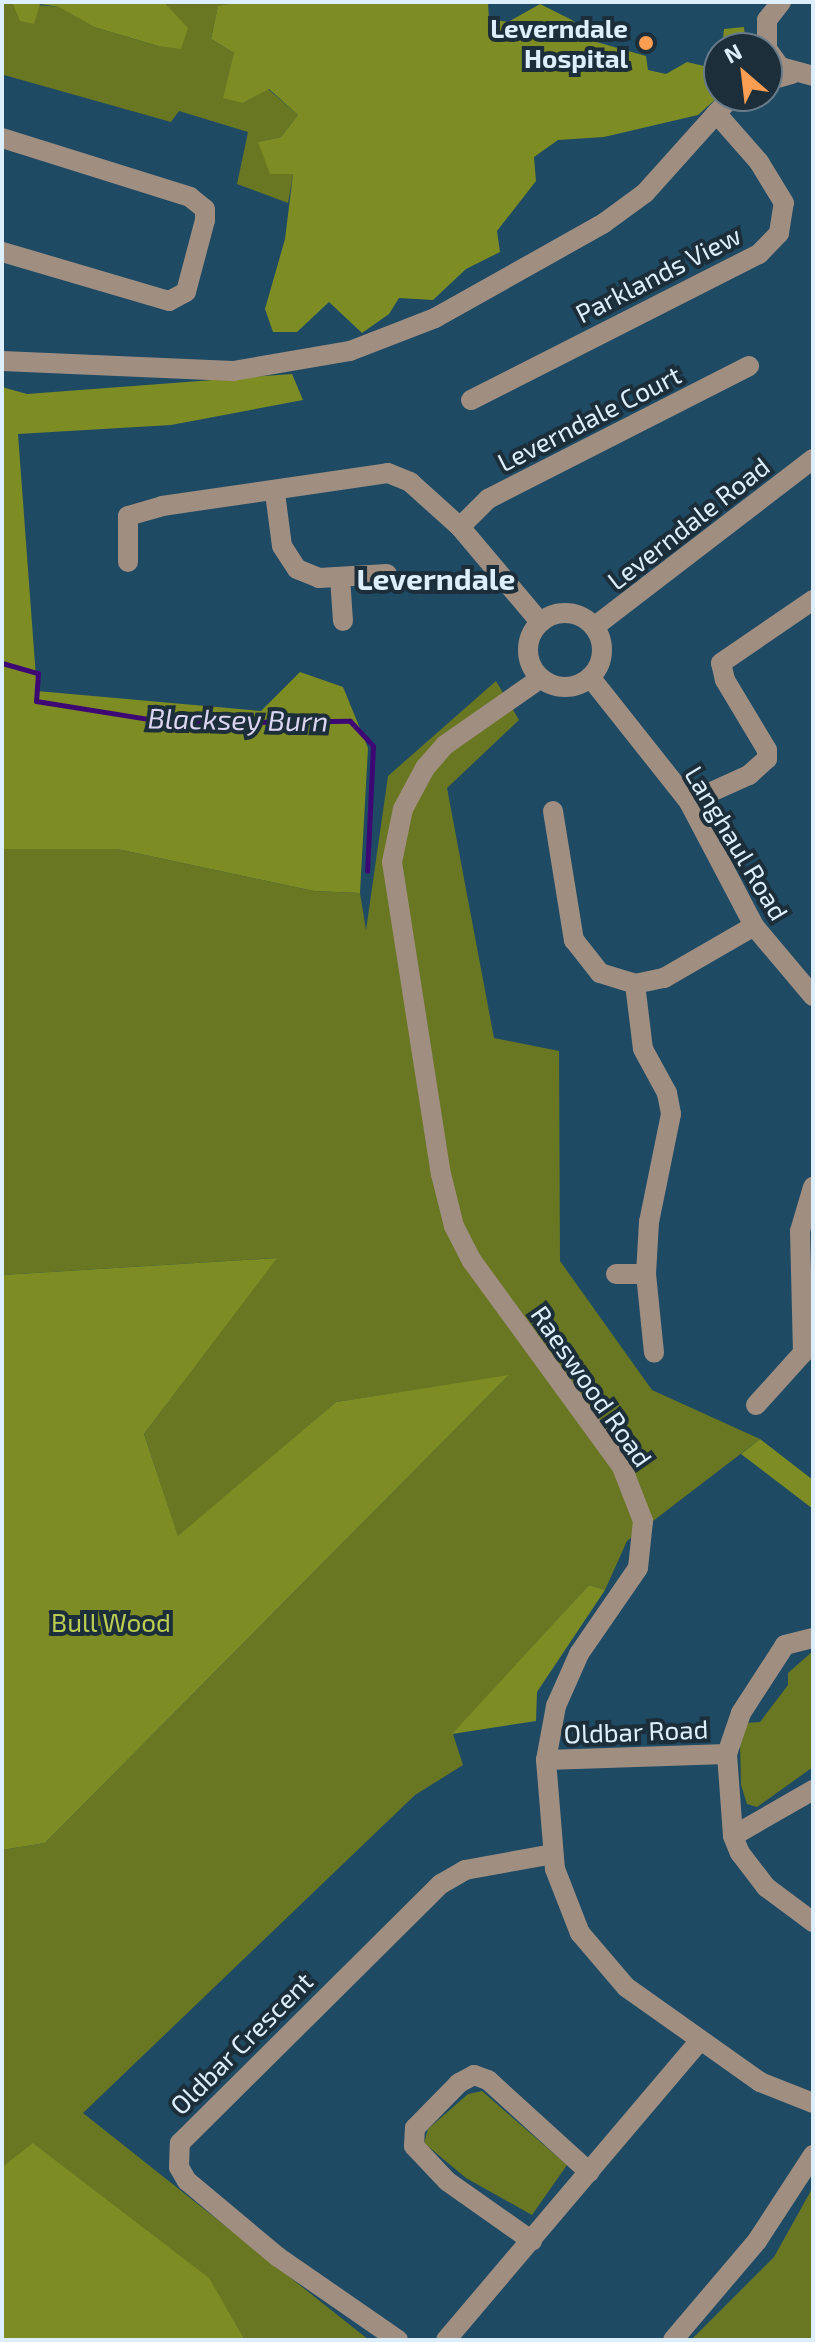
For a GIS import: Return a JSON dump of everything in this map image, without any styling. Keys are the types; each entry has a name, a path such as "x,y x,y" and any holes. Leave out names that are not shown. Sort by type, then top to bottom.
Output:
{"street":[{"path":"765,32 777,4"},
{"path":"783,65 792,74"},
{"path":"783,77 813,76"},
{"path":"2,361 233,371 350,351 435,318 604,223 645,193 716,113"},
{"name":"Parklands View","path":"471,400 759,254 779,233 784,203 759,162 716,113"},
{"path":"2,138 190,197 205,209 205,220 186,292 169,301 2,252"},
{"name":"Leverndale Court","path":"460,527 488,499 749,366"},
{"name":"Leverndale Road","path":"594,627 813,459"},
{"path":"128,562 120,512 275,493 368,472 388,473 410,482 460,527 540,622"},
{"path":"275,493 282,546 290,562 311,576 387,574"},
{"path":"340,577 343,621"},
{"path":"689,802 749,775 767,759 767,750 720,671 721,663 813,600"},
{"path":"569,613 594,627 601,655 590,677 563,687 541,678 528,649 540,622 569,613"},
{"name":"Langhaul Road","path":"590,677 689,802 754,926 813,996"},
{"name":"Raeswood Road","path":"541,678 445,745 425,768 403,809 392,862 441,1174 454,1226 472,1261 622,1467 643,1521 638,1568 563,1684 546,1760 553,1854 580,1933 626,1987 782,2094 813,2103"},
{"path":"553,811 574,940 600,973 635,984 664,978 754,926"},
{"path":"635,984 643,1049 667,1093 671,1114 649,1222 646,1274 654,1353"},
{"path":"756,1405 808,1354 800,1231 813,1187"},
{"path":"616,1274 646,1274"},
{"name":"Oldbar Road","path":"733,1836 728,1746 741,1713 785,1645 813,1638"},
{"name":"Oldbar Road","path":"546,1760 728,1746"},
{"path":"813,1790 733,1836 766,1887 813,1922"},
{"name":"Oldbar Crescent","path":"398,2340 278,2257 197,2191 179,2167 180,2143 441,1884 465,1870 553,1854"},
{"path":"446,2340 700,2040"},
{"path":"532,2241 447,2181 414,2146 415,2128 459,2083 474,2075 488,2080 589,2172"},
{"path":"673,2340 757,2241 813,2155"}],"green space":[{"path":"2,2 60,7 94,27 158,46 187,28 164,2 240,2 218,7 211,39 234,53 243,103 268,89 298,115 281,137 259,142 293,174 288,203 237,184 248,132 179,111 171,122 4,75"},
{"path":"12,2 164,2 188,28 181,49 158,46 94,27 59,7 40,4 34,24 20,21"},
{"path":"240,2 488,2 489,19 508,22 540,4 572,20 593,41 646,56 648,70 666,74 687,62 703,66 703,110 698,115 604,137 558,140 534,157 536,181 497,231 500,252 466,269 433,300 399,298 389,314 362,333 329,302 297,332 273,332 265,309 285,239 293,174 270,174 258,142 281,137 298,115 269,89 243,103 223,98 234,53 211,39 218,6"},
{"path":"744,27 744,32 724,32 724,29"},
{"path":"292,374 303,400 171,425 18,434 37,691 261,711 300,672 343,687 368,748 360,893 314,891 117,849 2,849 2,387 27,394"},
{"path":"496,681 519,720 447,788 494,1038 559,1051 560,1261 652,1390 760,1439 627,1541 605,1590 589,1585 453,1734 463,1765 415,1795 83,2113 369,2340 245,2340 208,2278 34,2144 2,2167 2,1850 45,1843 508,1376 336,1402 178,1537 144,1434 276,1258 2,1275 2,849 117,849 314,891 360,893 366,930 388,776"},
{"name":"Bull Wood","path":"277,1258 144,1434 178,1536 336,1402 509,1375 45,1843 2,1850 2,1275"},
{"path":"760,1439 813,1480 813,1509 741,1454"},
{"path":"589,1585 605,1590 537,1692 536,1721 452,1734"},
{"path":"813,1651 813,1767 757,1807 747,1804 741,1785 740,1742 746,1723 760,1722 788,1685 788,1673"},
{"path":"482,2091 567,2165 532,2215 466,2178 424,2143 428,2129 468,2094"},
{"path":"33,2143 209,2278 245,2340 2,2340 2,2167"},
{"path":"813,2187 813,2340 691,2340 774,2257"}],"waterway":[{"name":"Blacksey Burn","path":"2,663 38,673 36,701 174,723 350,721 373,746 367,871"}],"place":[{"name":"Leverndale Hospital","path":"646,43"}],"district":[{"name":"Leverndale","path":"436,578"}]}
